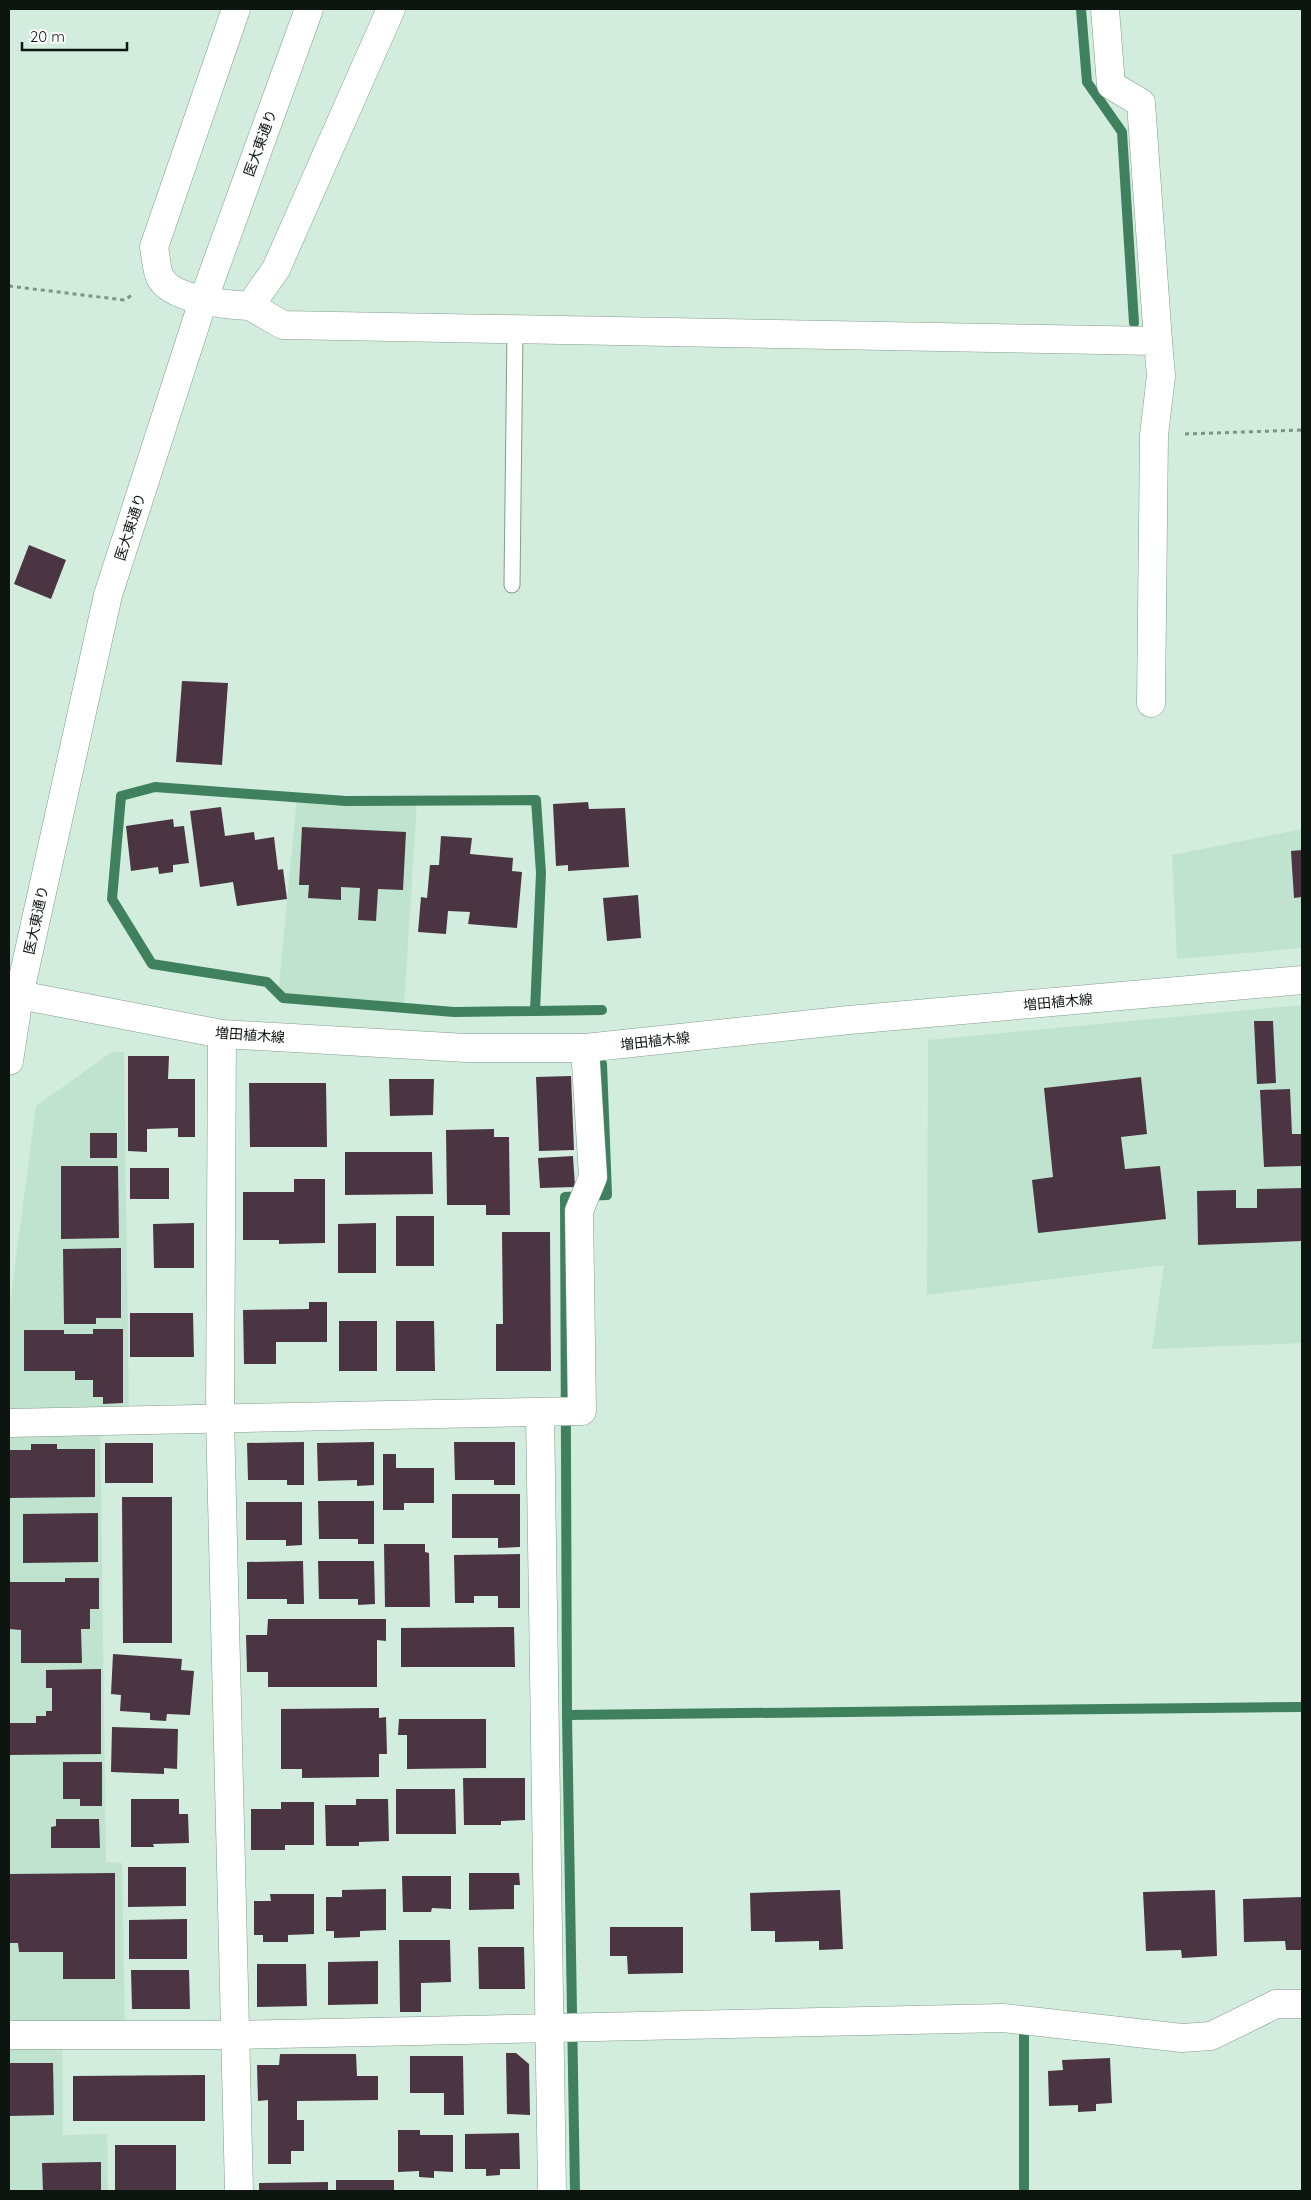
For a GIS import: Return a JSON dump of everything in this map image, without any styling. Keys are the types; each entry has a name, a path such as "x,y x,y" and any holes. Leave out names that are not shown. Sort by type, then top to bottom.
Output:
{"street":[{"path":"236,9 154,247 160,278 174,290 203,301 250,306 283,325 1158,341"},
{"name":"医大東通り","path":"9,1061 14,994 108,595 203,301 309,9"},
{"path":"250,306 276,269 391,9"},
{"path":"1105,9 1111,85 1141,103 1161,376 1154,435 1151,703"},
{"name":"増田植木線","path":"14,994 222,1034 466,1048 585,1048 848,1020 1302,980"},
{"path":"222,1034 220,1419 239,2191"},
{"path":"9,1423 582,1411 579,1210 593,1177 585,1048"},
{"path":"545,1412 566,2027 552,2191"},
{"path":"9,2035 235,2035 1003,2018 1182,2038 1211,2036 1276,2004 1302,2004"}],"lane":[{"path":"512,584 515,329"}],"path":[{"path":"9,286 124,300 160,278"},
{"path":"1154,435 1302,430"}],"shaded area":[{"path":"297,797 346,801 417,801 404,1007 278,996"},
{"path":"1302,829 1302,948 1177,959 1172,855"},
{"path":"1302,1005 1302,1343 1152,1349 1164,1265 927,1295 928,1040"},
{"path":"112,1052 124,1052 129,1413 100,1413 106,1862 122,1863 125,2029 62,2029 63,2135 107,2134 108,2191 9,2191 9,1310 36,1106"}],"building":[{"path":"29,545 66,560 51,599 14,584"},
{"path":"182,681 228,683 222,765 176,762"},
{"path":"588,802 589,809 625,808 629,867 568,871 568,865 556,866 553,804"},
{"path":"221,807 225,836 254,832 255,840 274,837 278,870 283,869 287,899 237,906 233,882 200,887 190,811"},
{"path":"173,819 174,827 184,826 189,863 173,865 173,872 159,874 158,867 131,871 126,826"},
{"path":"302,827 406,832 403,890 378,889 376,921 358,920 360,888 341,887 341,900 308,898 309,885 299,885"},
{"path":"441,836 472,838 470,854 513,858 512,871 522,872 517,928 468,924 470,912 448,911 446,934 418,932 421,897 427,898 430,865 439,865"},
{"path":"1302,850 1302,897 1294,898 1291,851"},
{"path":"638,895 641,938 607,941 603,898"},
{"path":"1254,1021 1273,1021 1276,1083 1257,1084"},
{"path":"128,1056 169,1056 168,1079 195,1079 195,1137 178,1137 178,1128 147,1129 147,1152 128,1151"},
{"path":"571,1076 574,1150 539,1151 536,1077"},
{"path":"1141,1077 1147,1134 1121,1137 1125,1169 1160,1166 1166,1219 1038,1233 1032,1180 1053,1177 1044,1088"},
{"path":"389,1079 434,1079 433,1115 390,1116"},
{"path":"249,1083 326,1083 327,1147 250,1147"},
{"path":"1290,1089 1292,1134 1302,1134 1302,1166 1264,1167 1260,1090"},
{"path":"494,1129 494,1137 509,1137 510,1215 486,1215 486,1205 447,1205 446,1130"},
{"path":"90,1133 117,1133 117,1158 90,1158"},
{"path":"345,1152 432,1152 433,1194 345,1195"},
{"path":"573,1156 575,1187 540,1188 538,1158"},
{"path":"61,1166 118,1166 119,1238 61,1239"},
{"path":"130,1168 169,1168 169,1199 130,1199"},
{"path":"294,1179 325,1179 325,1243 279,1244 279,1240 243,1240 243,1192 294,1192"},
{"path":"1302,1188 1302,1241 1198,1245 1197,1191 1236,1190 1236,1208 1257,1208 1257,1189"},
{"path":"396,1216 434,1216 434,1266 396,1266"},
{"path":"194,1223 194,1268 154,1268 153,1224"},
{"path":"376,1223 376,1273 338,1273 338,1224"},
{"path":"502,1232 550,1232 551,1371 496,1371 496,1324 503,1324"},
{"path":"121,1248 121,1318 96,1318 96,1324 64,1324 63,1249"},
{"path":"309,1302 327,1302 327,1342 276,1342 276,1364 244,1364 243,1310 309,1309"},
{"path":"130,1313 193,1313 194,1357 130,1357"},
{"path":"339,1321 377,1321 377,1371 339,1371"},
{"path":"396,1321 434,1321 435,1371 396,1371"},
{"path":"93,1329 123,1329 123,1403 103,1404 103,1397 93,1397 93,1380 75,1380 75,1371 24,1371 24,1330 64,1330 64,1334 93,1334"},
{"path":"304,1442 304,1485 287,1485 287,1480 248,1480 247,1443"},
{"path":"374,1442 374,1485 357,1486 357,1480 318,1481 317,1443"},
{"path":"454,1442 515,1442 515,1485 494,1485 494,1480 455,1480"},
{"path":"105,1443 153,1443 153,1483 105,1483"},
{"path":"31,1444 57,1444 57,1449 95,1449 95,1497 9,1498 9,1450 31,1450"},
{"path":"383,1454 396,1454 396,1468 434,1468 434,1503 404,1503 404,1510 383,1510"},
{"path":"452,1494 520,1494 520,1547 498,1548 498,1538 452,1538"},
{"path":"122,1497 172,1497 172,1643 123,1643"},
{"path":"318,1501 374,1501 374,1544 358,1544 358,1539 319,1539"},
{"path":"246,1502 302,1502 302,1545 286,1546 286,1540 246,1540"},
{"path":"98,1513 98,1562 23,1563 23,1514"},
{"path":"384,1544 425,1544 425,1552 429,1553 430,1607 385,1607"},
{"path":"520,1554 520,1608 498,1608 498,1596 474,1596 474,1603 455,1603 454,1555"},
{"path":"303,1561 304,1604 287,1604 287,1599 247,1599 247,1562"},
{"path":"318,1561 374,1561 375,1604 358,1605 358,1599 319,1599"},
{"path":"65,1578 99,1578 99,1609 90,1609 90,1629 81,1629 82,1663 21,1663 21,1630 9,1629 9,1582 65,1582"},
{"path":"268,1619 386,1619 386,1641 377,1640 377,1687 268,1687 268,1672 247,1672 246,1635 267,1635"},
{"path":"514,1627 515,1667 401,1667 401,1628"},
{"path":"113,1654 182,1659 181,1670 194,1671 190,1715 167,1714 166,1721 150,1720 150,1713 120,1711 121,1695 111,1694"},
{"path":"101,1669 101,1754 9,1755 9,1723 36,1723 36,1716 46,1716 46,1711 52,1711 52,1688 46,1688 46,1670"},
{"path":"379,1708 379,1718 386,1717 387,1754 379,1754 379,1777 302,1778 302,1769 281,1769 281,1709"},
{"path":"399,1719 486,1719 486,1768 407,1769 407,1735 398,1735"},
{"path":"112,1727 178,1729 177,1769 164,1768 164,1774 111,1772"},
{"path":"63,1762 102,1762 102,1806 80,1806 80,1799 63,1799"},
{"path":"463,1778 525,1778 525,1820 501,1821 501,1825 464,1825"},
{"path":"396,1789 455,1789 456,1834 396,1834"},
{"path":"131,1799 179,1799 179,1814 188,1814 189,1843 153,1844 154,1847 131,1847"},
{"path":"356,1799 388,1799 389,1841 359,1842 359,1846 326,1846 325,1805 356,1805"},
{"path":"281,1802 314,1802 314,1845 285,1845 285,1850 251,1850 251,1809 281,1809"},
{"path":"56,1819 99,1819 100,1848 51,1848 51,1827 56,1826"},
{"path":"128,1867 186,1867 186,1906 128,1907"},
{"path":"115,1873 115,1979 63,1979 63,1952 19,1952 18,1943 9,1943 9,1874"},
{"path":"469,1873 519,1873 520,1885 514,1885 514,1909 469,1910"},
{"path":"402,1876 451,1876 451,1909 432,1908 431,1912 403,1912"},
{"path":"386,1889 386,1930 360,1931 360,1937 334,1938 334,1931 326,1931 326,1897 342,1897 342,1890"},
{"path":"840,1890 843,1949 819,1950 819,1941 775,1942 775,1931 751,1931 750,1893"},
{"path":"1215,1890 1217,1956 1182,1958 1181,1950 1146,1951 1143,1892"},
{"path":"270,1894 314,1894 314,1934 288,1935 288,1942 263,1942 263,1935 254,1935 254,1901 271,1901"},
{"path":"1302,1897 1302,1950 1286,1950 1285,1941 1244,1942 1243,1899"},
{"path":"187,1919 187,1959 129,1959 129,1920"},
{"path":"610,1927 683,1927 683,1973 628,1974 627,1956 610,1956"},
{"path":"399,1940 450,1940 451,1982 421,1983 421,2012 400,2012"},
{"path":"478,1947 524,1947 525,1989 479,1989"},
{"path":"378,1961 378,2004 328,2005 328,1962"},
{"path":"257,1964 306,1964 307,2006 257,2007"},
{"path":"131,1970 189,1970 190,2009 132,2009"},
{"path":"506,2053 516,2053 529,2064 530,2115 507,2114"},
{"path":"280,2054 356,2054 357,2076 378,2076 378,2100 297,2101 297,2120 304,2120 304,2151 291,2151 291,2164 268,2164 268,2100 258,2101 257,2065 279,2065"},
{"path":"410,2056 463,2056 464,2115 444,2115 444,2093 410,2093"},
{"path":"1110,2058 1112,2103 1096,2104 1096,2111 1078,2112 1078,2105 1049,2106 1048,2071 1063,2070 1062,2060"},
{"path":"9,2063 53,2063 54,2115 9,2116"},
{"path":"205,2075 205,2121 73,2121 73,2076"},
{"path":"398,2130 420,2130 420,2135 453,2135 453,2172 434,2171 434,2178 419,2177 419,2171 398,2172"},
{"path":"519,2133 520,2169 500,2169 500,2175 486,2176 486,2169 465,2169 465,2134"},
{"path":"115,2145 176,2145 176,2191 115,2191"},
{"path":"101,2162 101,2191 43,2191 42,2163"},
{"path":"336,2180 394,2180 394,2191 336,2191"},
{"path":"328,2182 328,2191 259,2191 259,2183"}],"waterway":[{"path":"1081,9 1087,82 1122,132 1134,323"},
{"path":"535,1011 454,1012 283,998 267,982 152,964 112,899 121,796 155,787 346,801 536,800 541,873 535,1011 602,1010"},
{"path":"575,2191 567,1715 565,1197 607,1195 602,1064"},
{"path":"567,1715 1302,1707"},
{"path":"1024,2035 1024,2191"}]}
